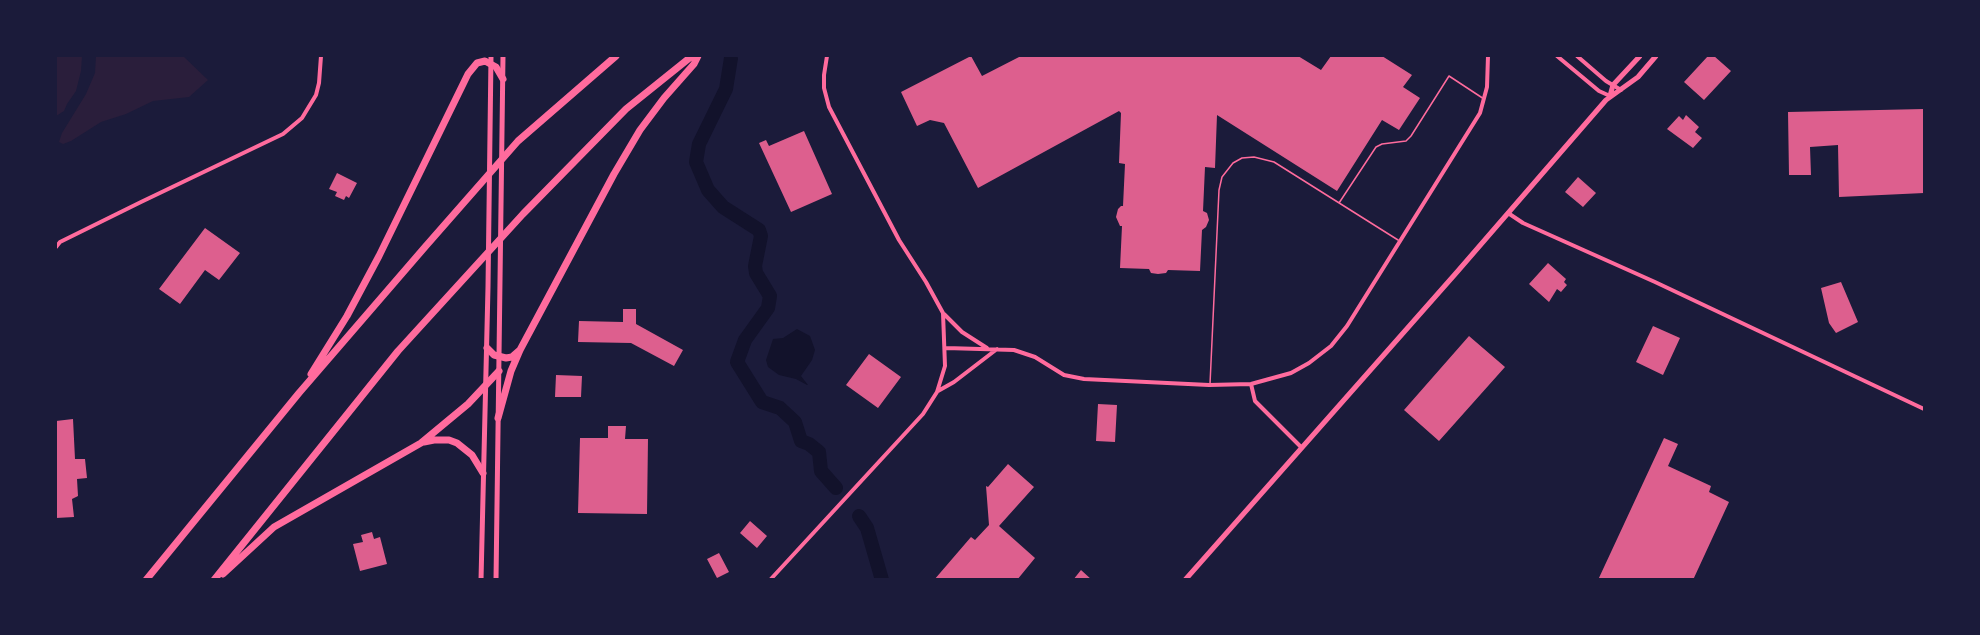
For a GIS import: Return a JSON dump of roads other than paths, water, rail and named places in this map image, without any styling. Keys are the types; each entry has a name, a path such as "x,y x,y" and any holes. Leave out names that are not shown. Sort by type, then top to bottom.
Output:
{"highway":[{"path":"299,393 347,316 475,56"},
{"path":"146,579 299,393 518,141 616,56"},
{"path":"216,579 398,351 523,214 626,109 692,56"},
{"path":"498,418 511,371 520,350 640,130 698,56"},
{"path":"468,74 481,62 491,59 503,79"},
{"path":"487,348 499,357 512,357 520,350"},
{"path":"216,579 274,527 421,443 468,404 499,371"},
{"path":"421,443 434,440 449,440 457,443 472,455 483,473"}],"main road":[{"path":"496,579 503,56"},
{"path":"1610,96 1613,85 1640,56"},
{"path":"1185,579 1610,96 1638,76 1656,56"},
{"path":"481,579 491,59"},
{"path":"476,579 481,564"}],"street":[{"path":"56,247 60,242 150,197 284,134 302,118 316,95 321,56"},
{"path":"827,56 824,88 829,107 899,240 943,313 962,332 987,349"},
{"path":"946,348 1014,351 1027,355 1064,375 1084,379 1209,385 1251,384 1291,373 1310,363 1331,346 1364,302 1480,113 1485,99 1488,56"},
{"path":"1557,56 1599,91 1610,96"},
{"path":"1576,56 1606,81 1621,90"},
{"path":"1507,213 1524,223 1924,409"},
{"path":"773,578 917,421 937,392 945,366 943,313"},
{"path":"937,392 998,349"},
{"path":"1251,384 1255,401 1301,447"}],"lane":[{"path":"1339,204 1376,147 1406,141 1412,136 1449,76 1485,99"},
{"path":"1209,385 1219,190 1222,177 1228,167 1242,158 1267,159 1401,242"}],"waterway":[{"path":"731,58 726,89 699,144 696,162 708,190 723,207 759,230 761,236 755,266 756,273 770,296 768,308 745,340 737,362 762,402 780,408 795,422 801,441 819,452 821,471 836,488"},
{"path":"859,516 867,528 882,580"}]}
